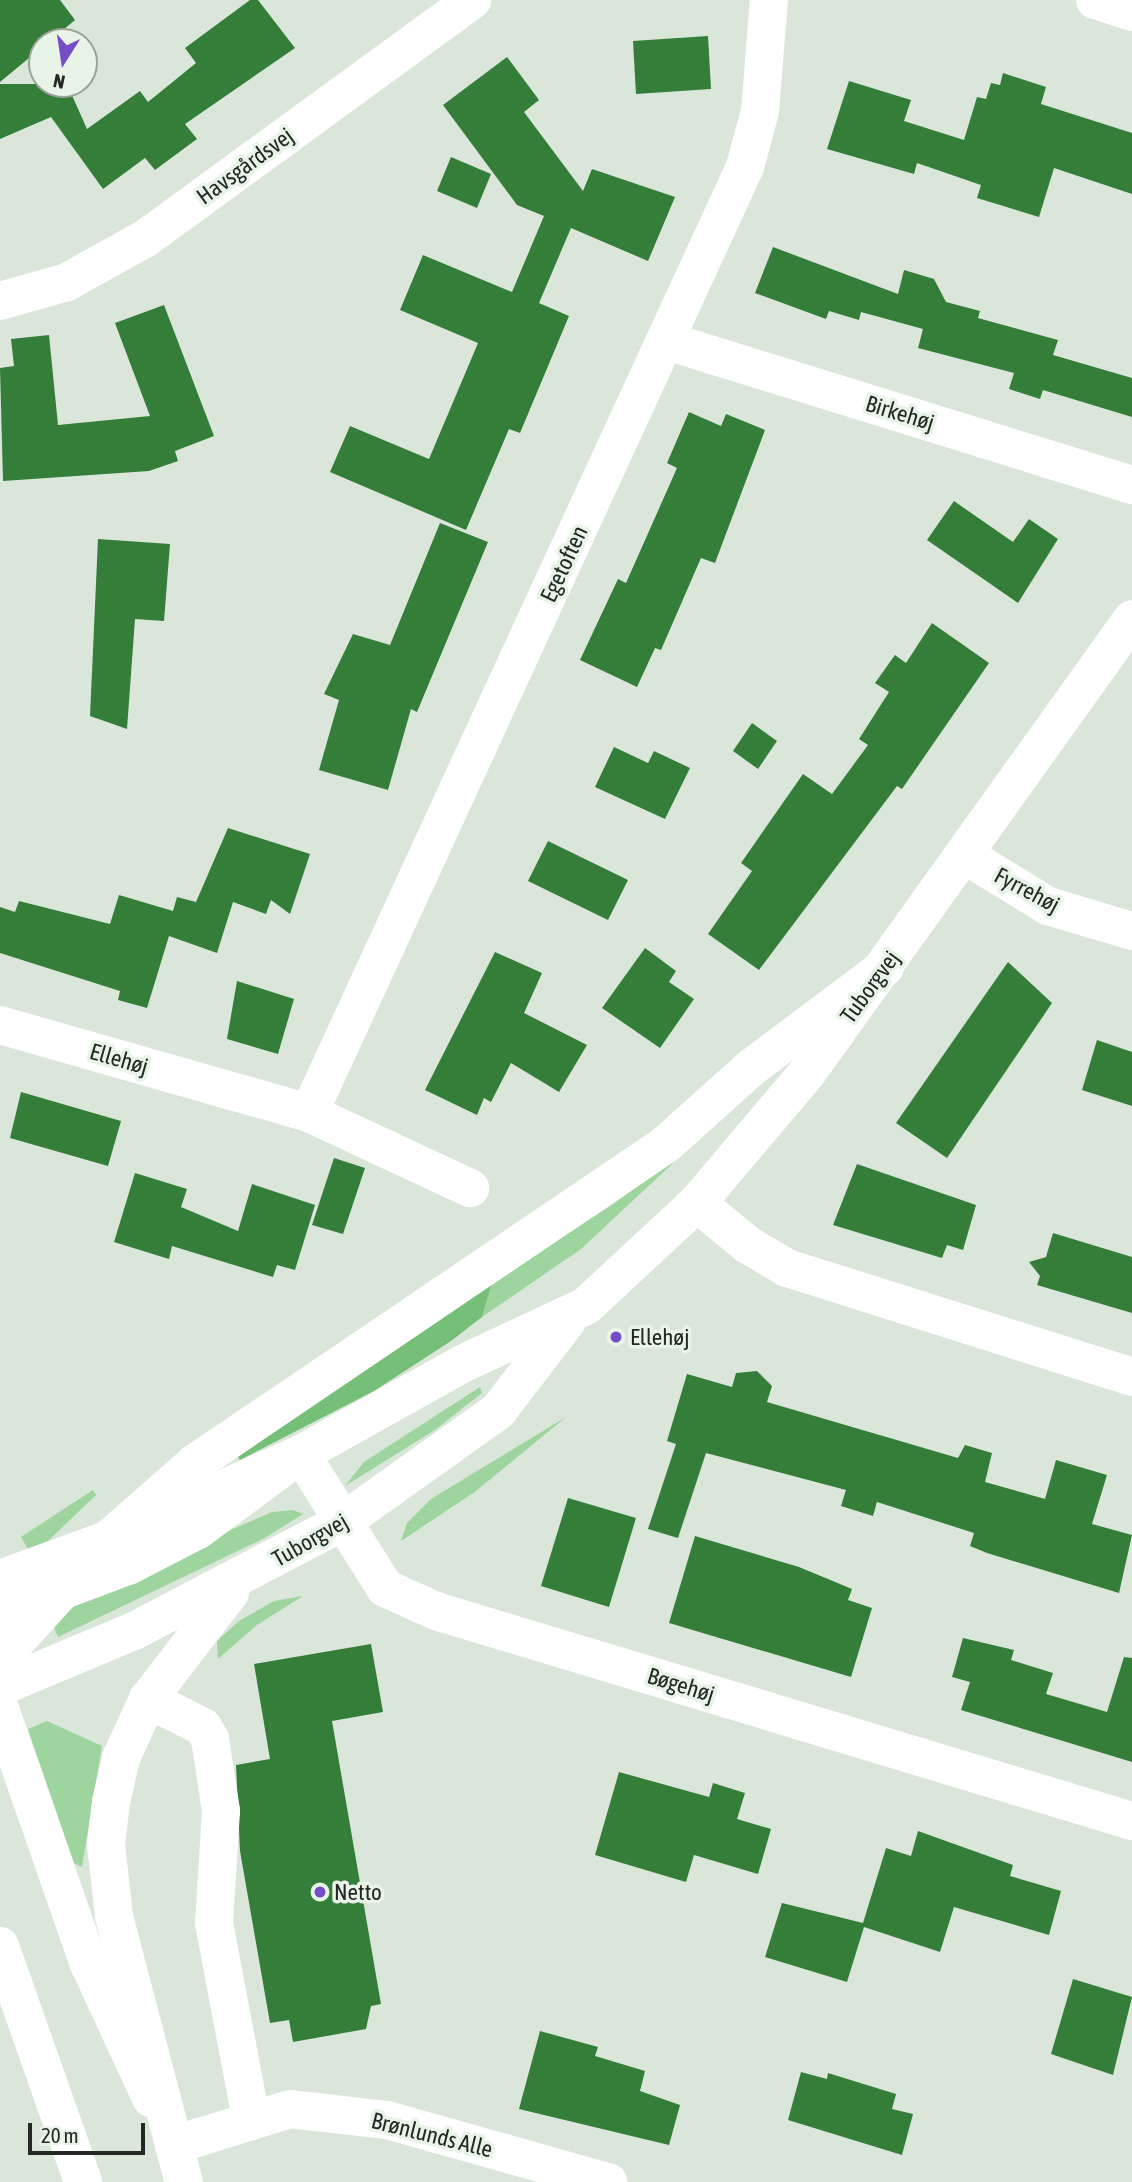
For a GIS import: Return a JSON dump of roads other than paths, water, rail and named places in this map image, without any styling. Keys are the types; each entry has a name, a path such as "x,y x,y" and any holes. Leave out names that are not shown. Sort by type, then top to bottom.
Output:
{"main road":[{"name":"Havsgårdsvej","path":"0,301 67,282 146,238 472,0"},
{"name":"Egetoften","path":"309,1113 745,167 760,111 769,0"},
{"path":"1095,0 1132,12"},
{"name":"Birkehøj","path":"667,341 1132,485"},
{"name":"Tuborgvej","path":"0,1687 247,1576 341,1523 498,1411 568,1319 697,1203 885,967 1132,619"},
{"name":"Fyrrehøj","path":"965,855 1048,906 1132,931"},
{"path":"0,1659 147,1502 248,1423 426,1307 664,1145 752,1067 885,967"},
{"name":"Ellehøj","path":"0,1025 309,1113 470,1188"},
{"path":"697,1203 748,1245 788,1268 1132,1377"},
{"name":"Tuborgvej","path":"0,1579 120,1535 300,1454 462,1364 568,1319"},
{"path":"0,1614 128,1566 198,1530 300,1454"},
{"name":"Bøgehøj","path":"300,1454 341,1523 385,1588 436,1611 1132,1821"},
{"path":"184,2182 108,1881 111,1802 121,1758 148,1699 192,1635 247,1576"},
{"path":"148,1699 191,1721 210,1739 219,1799 214,1923 251,2119"},
{"path":"0,1709 89,1964 190,2182"},
{"path":"0,1945 83,2182"},
{"name":"Brønlunds Alle","path":"174,2145 290,2109 387,2120 608,2182"}],"place":[{"name":"Ellehøj","path":"616,1337"},
{"name":"Netto","path":"320,1892"}]}
